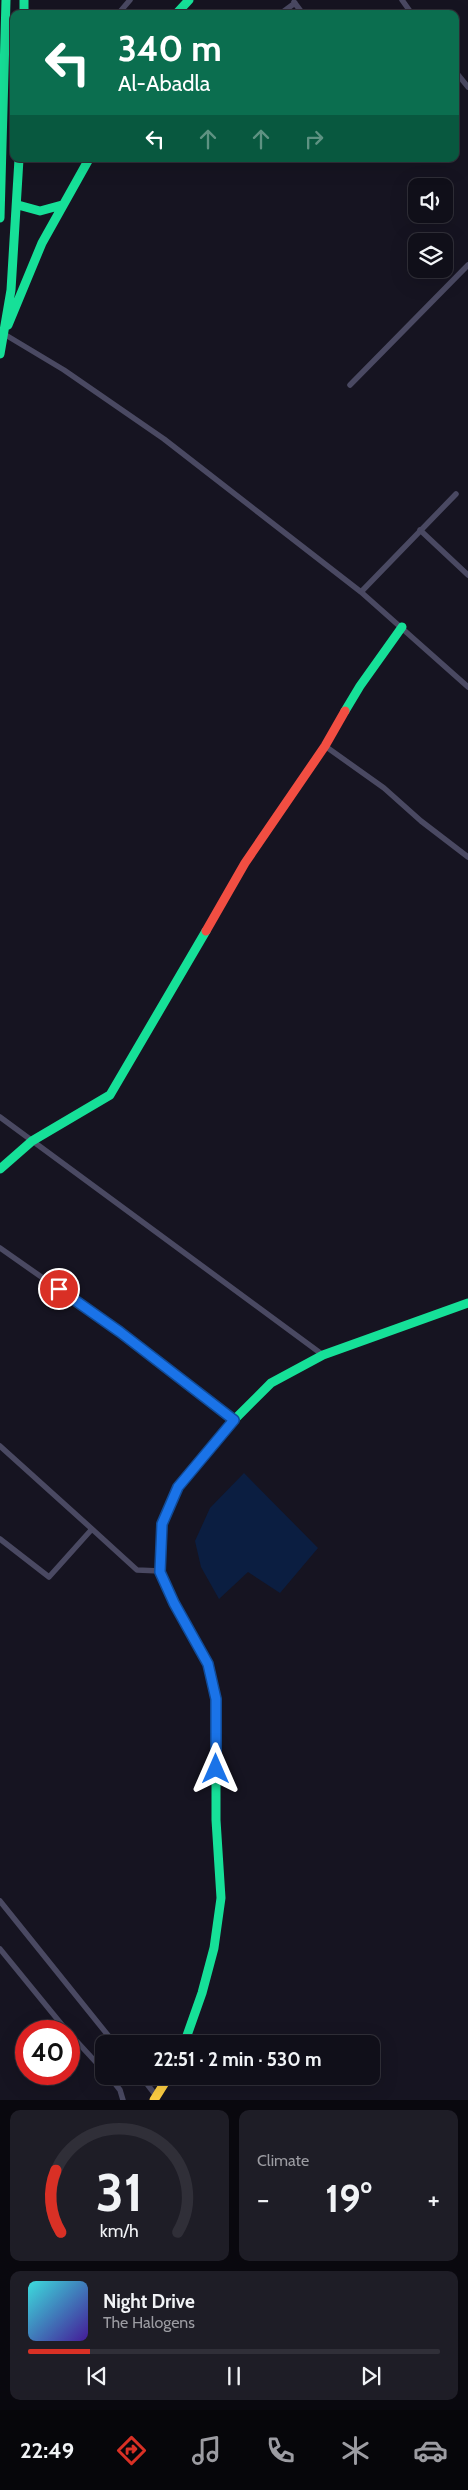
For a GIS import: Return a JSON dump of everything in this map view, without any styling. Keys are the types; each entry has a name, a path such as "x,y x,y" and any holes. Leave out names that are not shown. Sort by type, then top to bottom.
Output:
{"main road":[{"path":"0,218 2,28 6,0"},
{"path":"180,10 189,0"},
{"path":"0,354 11,290 18,205 19,162"},
{"path":"4,334 42,244 87,162"},
{"path":"18,205 31,211 47,212 62,205"},
{"path":"0,1170 32,1140 110,1095 245,863 324,746 360,686 402,627"},
{"path":"187,2035 202,1993 214,1948 220,1898 216,1820 216,1699 208,1664 174,1603 160,1572 162,1524 178,1487 234,1420 270,1383 323,1355 468,1303"},
{"path":"155,2098 163,2085"}],"street":[{"path":"121,10 130,0"},
{"path":"459,76 468,87"},
{"path":"350,385 468,265"},
{"path":"4,334 64,370 164,439 361,592 468,687"},
{"path":"361,592 456,494"},
{"path":"420,530 468,575"},
{"path":"324,746 384,788 421,821 468,857"},
{"path":"0,1118 323,1355"},
{"path":"0,1248 120,1332 234,1420"},
{"path":"0,1446 137,1570 160,1572"},
{"path":"0,1539 48,1577 92,1529"},
{"path":"0,1900 108,2035"},
{"path":"0,1949 58,2020"},
{"path":"80,2045 95,2062"},
{"path":"116,2085 123,2100"},
{"path":"146,2085 155,2098"}],"water":[{"path":"244,1473 318,1548 280,1593 248,1572 219,1599 201,1567 195,1541 210,1508"}],"traffic: fast":[{"path":"0,218 6,0"},
{"path":"24,0 24,10"},
{"path":"180,10 189,0"},
{"path":"0,354 11,290 19,162"},
{"path":"8,325 42,243 87,162"},
{"path":"18,205 40,211 62,205"},
{"path":"345,711 360,686 402,627"},
{"path":"0,1169 32,1141 110,1095 206,931"},
{"path":"173,1601 160,1571 162,1524 178,1487 234,1420 271,1383 323,1355 468,1303"},
{"path":"187,2035 202,1993 214,1948 221,1898 216,1820 216,1744"}],"traffic: slow":[{"path":"154,2100 163,2085"}],"traffic: jam":[{"path":"206,931 245,863 325,746 345,711"},
{"path":"173,1601 208,1664 216,1699 216,1744"}],"route":[{"path":"59,1289 120,1332 234,1420 178,1487 162,1524 160,1572 174,1603 208,1664 216,1699 216,1769"}]}
